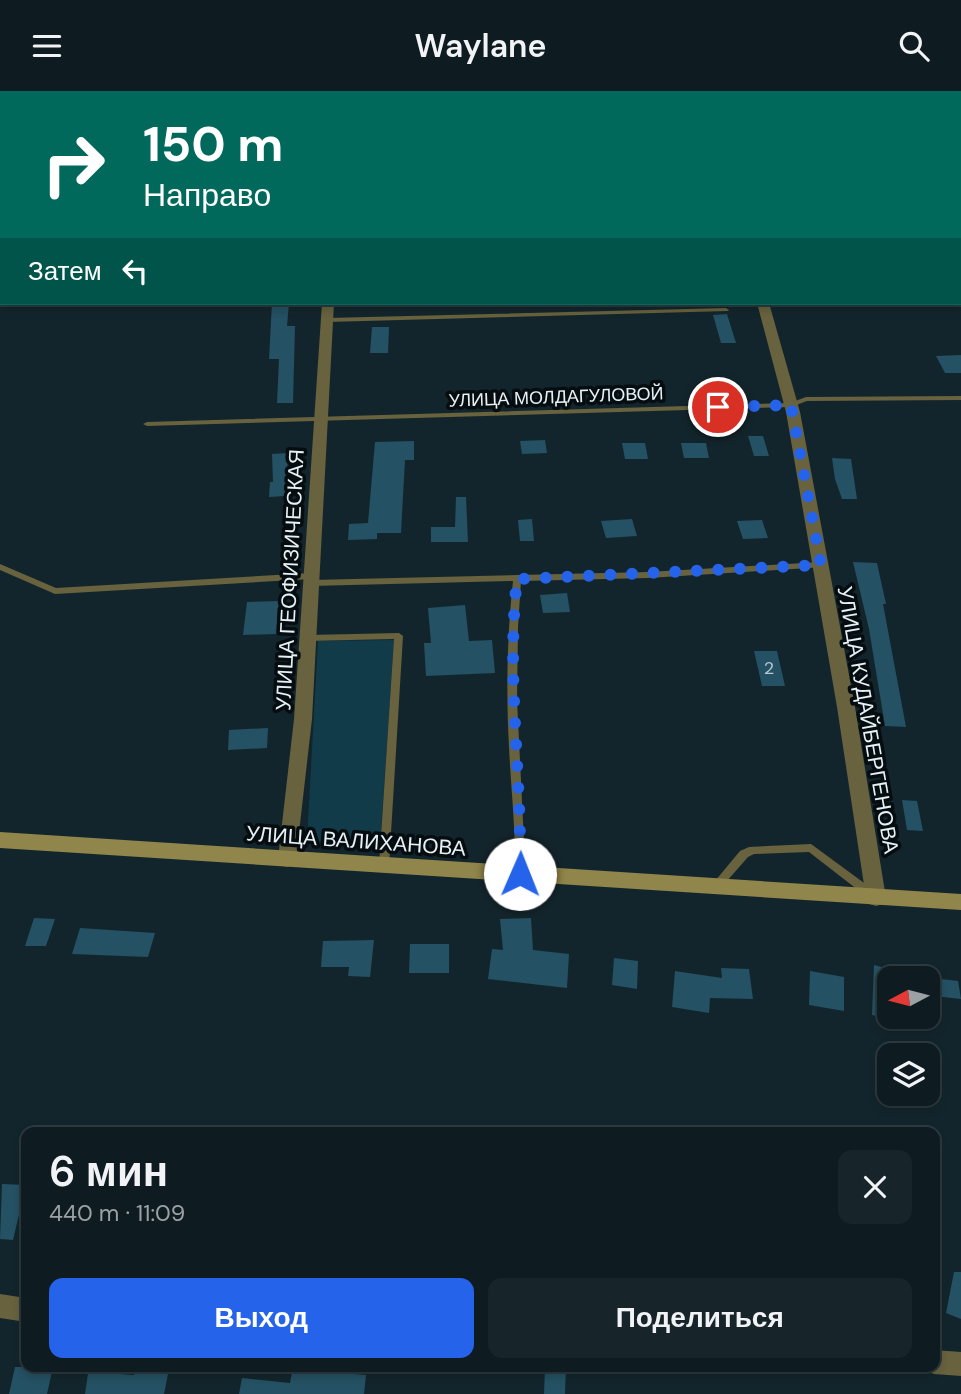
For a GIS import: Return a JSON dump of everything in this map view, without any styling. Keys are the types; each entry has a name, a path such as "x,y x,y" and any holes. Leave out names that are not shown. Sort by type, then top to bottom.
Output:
{"main road":[{"name":"УЛИЦА ВАЛИХАНОВА","path":"0,840 961,902"}],"street":[{"name":"УЛИЦА ГЕОФИЗИЧЕСКАЯ","path":"287,859 303,719 328,305"},
{"name":"УЛИЦА КУДАЙБЕРГЕНОВА","path":"764,305 791,405 821,565 876,898"},
{"path":"0,1306 21,1309"},
{"path":"940,1362 961,1364"}],"lane":[{"path":"558,91 566,91"},
{"path":"327,320 726,310"},
{"name":"УЛИЦА МОЛДАГУЛОВОЙ","path":"147,423 791,405 806,399 961,398"},
{"path":"0,567 55,591 311,580 517,579 821,565"},
{"path":"517,579 513,648 515,771 521,825 520,874"},
{"path":"308,638 399,636 384,866"},
{"path":"714,887 744,853 753,850 811,848 876,898"}],"shaded area":[{"path":"394,640 380,846 307,841 318,641"}],"building":[{"path":"272,305 289,305 287,326 295,326 293,403 277,403 279,359 269,359"},
{"path":"727,314 736,343 721,343 713,315"},
{"path":"372,327 389,327 388,353 370,353"},
{"path":"961,355 961,373 945,373 936,356"},
{"path":"748,436 763,436 769,456 754,456"},
{"path":"545,440 547,453 522,454 520,441"},
{"path":"414,441 414,460 405,460 401,533 377,533 377,539 348,540 349,524 368,523 375,442"},
{"path":"622,443 645,443 648,459 625,459"},
{"path":"681,443 706,443 709,458 684,458"},
{"path":"288,453 286,496 269,497 270,482 273,482 272,454"},
{"path":"832,458 851,459 857,499 842,499"},
{"path":"456,497 466,497 468,542 431,542 431,527 455,527"},
{"path":"532,519 534,541 520,541 518,520"},
{"path":"632,519 637,536 606,538 601,521"},
{"path":"762,520 768,538 743,539 737,521"},
{"path":"853,562 877,563 906,727 885,726 869,629"},
{"path":"567,593 570,612 543,613 540,595"},
{"path":"279,601 276,634 243,635 247,602"},
{"path":"465,605 469,641 492,640 495,673 426,676 424,643 431,643 428,608"},
{"path":"754,651 777,651 785,686 762,686"},
{"path":"268,728 267,748 228,750 229,730"},
{"path":"902,800 917,801 923,831 907,830"},
{"path":"34,918 55,919 46,946 25,946"},
{"path":"531,918 533,950 569,954 567,988 488,979 492,949 503,950 500,919"},
{"path":"80,928 155,933 148,957 72,954"},
{"path":"374,940 370,977 348,976 349,967 321,967 323,941"},
{"path":"410,944 449,944 449,973 409,973"},
{"path":"614,958 638,961 637,989 612,985"},
{"path":"874,965 878,966 877,1016 872,1015"},
{"path":"721,968 749,969 753,999 710,998 709,1013 672,1007 675,971 722,978"},
{"path":"810,971 844,977 844,1011 809,1005"},
{"path":"940,979 958,981 961,999 940,997"},
{"path":"2,1184 21,1185 21,1206 13,1240 0,1239"},
{"path":"954,1272 961,1272 961,1319 946,1313"},
{"path":"15,1367 21,1367 21,1372 52,1372 47,1394 9,1394"},
{"path":"88,1372 134,1375 135,1372 168,1372 164,1394 85,1394"},
{"path":"292,1372 366,1375 364,1394 239,1394 242,1378 290,1383"},
{"path":"545,1372 566,1372 565,1394 544,1394"}],"route":[{"path":"520,874 521,825 515,771 513,648 517,579 821,565 791,405 718,407"}]}
